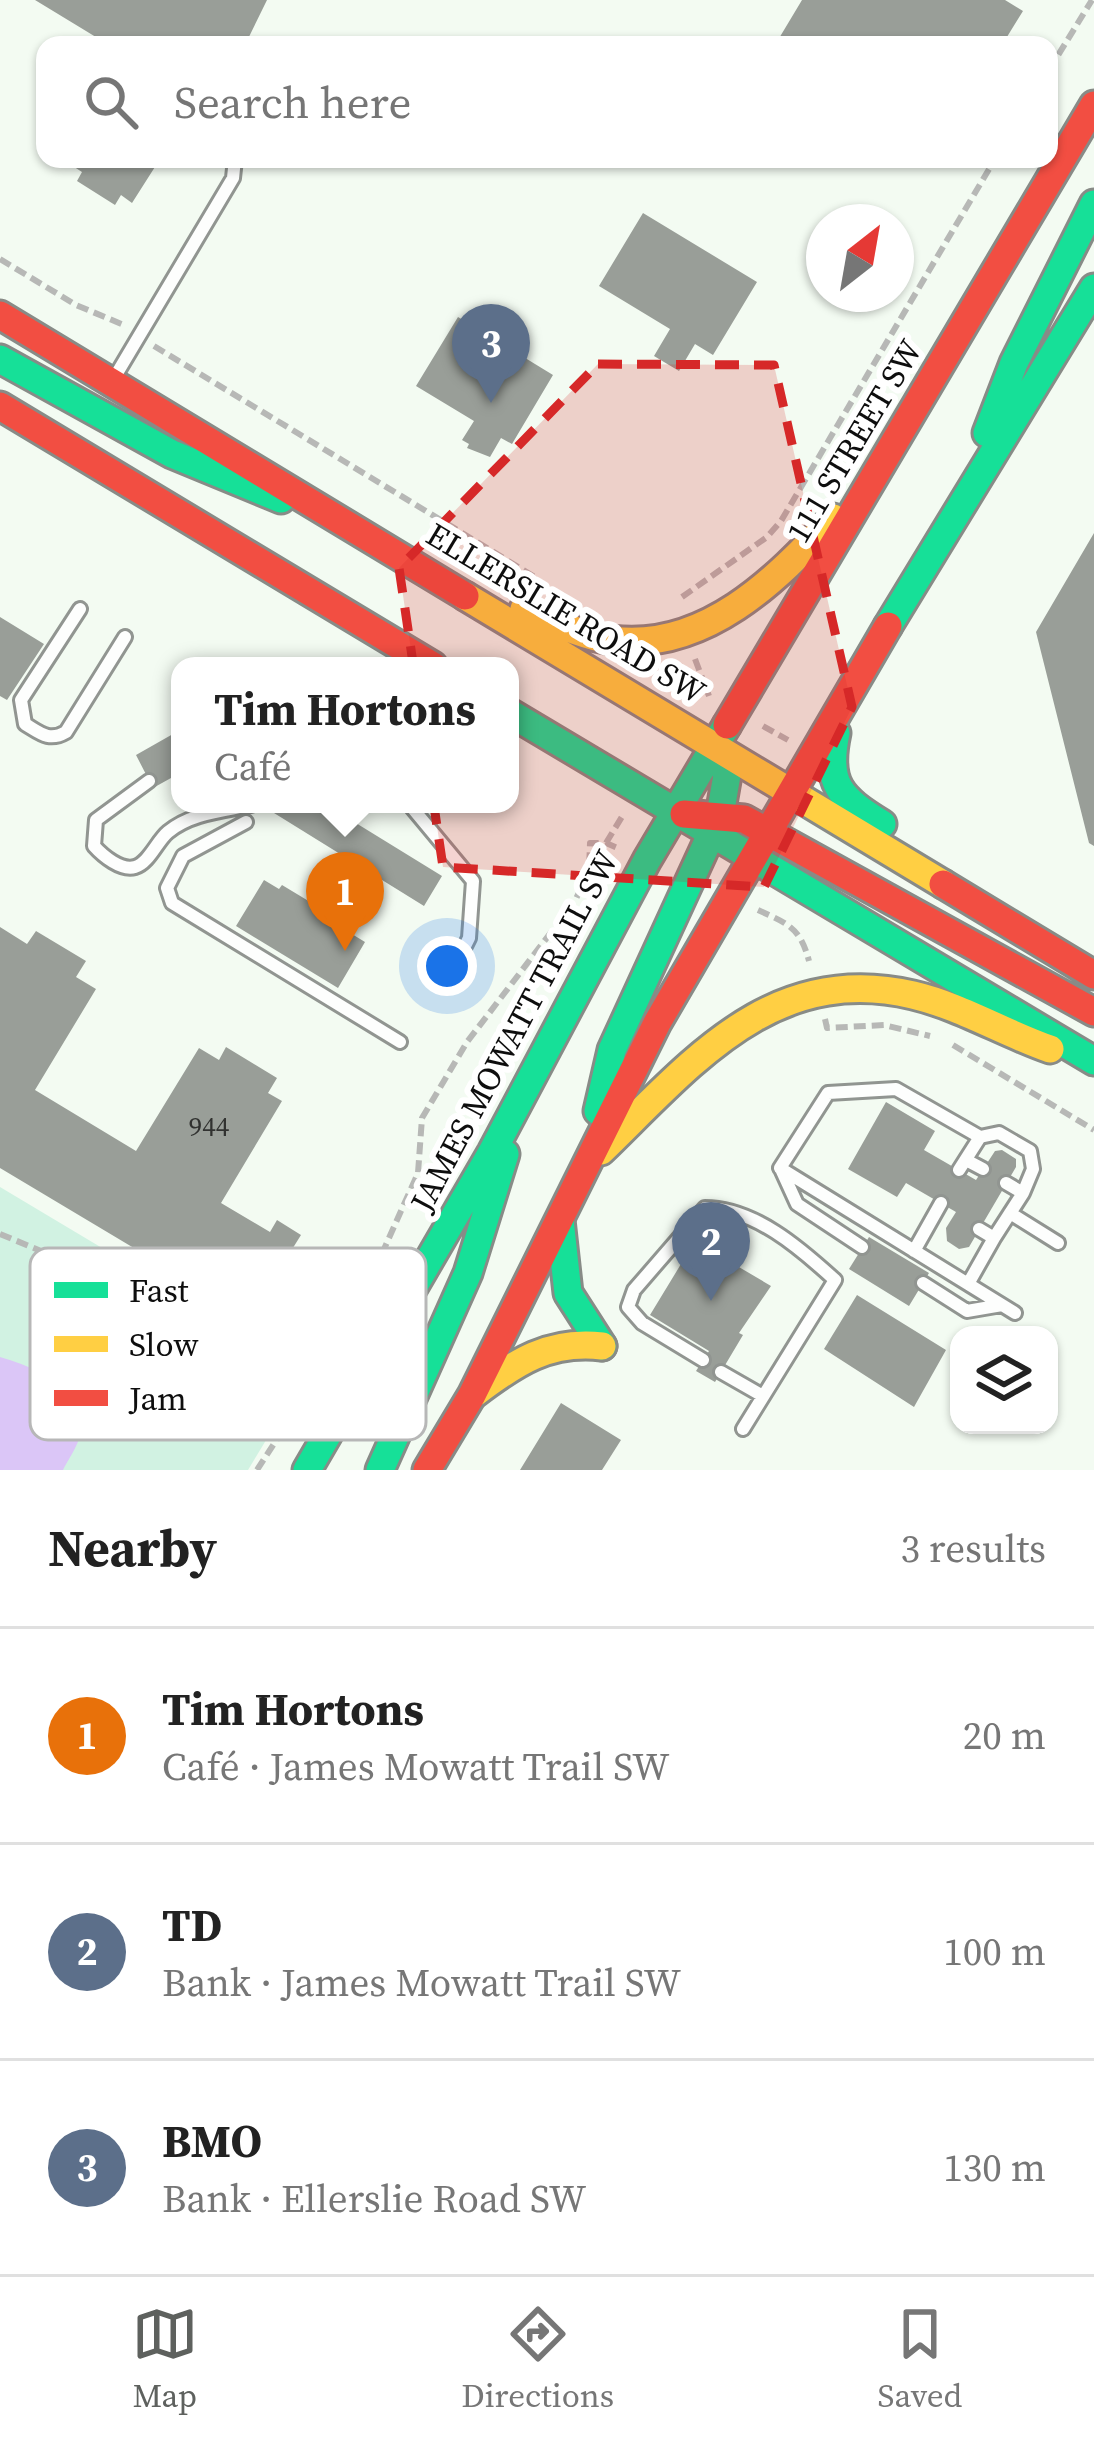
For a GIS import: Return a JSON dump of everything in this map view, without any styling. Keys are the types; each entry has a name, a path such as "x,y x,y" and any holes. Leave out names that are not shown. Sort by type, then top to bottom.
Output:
{"main road":[{"name":"111 STREET SW","path":"1058,166 1094,105"},
{"name":"111 STREET SW","path":"676,814 1057,168"},
{"path":"955,512 1014,363 1094,204"},
{"path":"427,1470 472,1395 656,1023 955,512 1094,288"},
{"name":"ELLERSLIE ROAD SW","path":"0,316 1094,975"},
{"path":"0,359 151,444 245,487 340,518"},
{"path":"0,406 418,657"},
{"path":"413,562 567,628 617,641 660,638 700,627 790,567 893,448"},
{"path":"843,707 828,762 831,776 849,802 1094,953"},
{"path":"519,718 676,814 717,825 743,819 1094,1012"},
{"path":"586,1164 612,1050 717,825 727,793 727,775 715,746"},
{"name":"JAMES MOWATT TRAIL SW","path":"426,1268 676,814"},
{"path":"717,825 751,857 1094,1062"},
{"path":"586,1164 711,1045 781,999 817,991 840,987 908,994 951,1007 1002,1034 1094,1062"},
{"path":"426,1367 492,1205 519,1100"},
{"path":"472,1395 528,1355 551,1345 574,1341 602,1346 568,1293 560,1219"},
{"name":"JAMES MOWATT TRAIL SW","path":"307,1470 325,1440"},
{"path":"380,1470 393,1440"}],"lane":[{"path":"112,381 234,168"},
{"path":"80,609 21,700 25,724 43,736 67,732 125,638"},
{"path":"149,781 96,820 94,846 114,862 131,868 143,863 180,824 216,813"},
{"path":"417,813 473,880 469,938 461,954"},
{"path":"247,822 183,856 167,888 172,903 400,1042"},
{"path":"780,1168 828,1093 896,1089 980,1137 999,1133 1030,1151 1033,1169 1023,1193 968,1284"},
{"path":"980,1137 963,1165 982,1169"},
{"path":"780,1168 797,1204 862,1247"},
{"path":"780,1168 1008,1309 968,1311 923,1283"},
{"path":"1006,1183 1023,1193"},
{"path":"914,1251 940,1205 954,1216"},
{"path":"703,1360 642,1323 628,1307 634,1290 705,1208 730,1208 801,1249 835,1280 743,1430"},
{"path":"1010,1213 1058,1243"},
{"path":"979,1229 994,1238"},
{"path":"721,1372 763,1396"}],"path":[{"path":"1058,55 1092,0"},
{"path":"676,602 775,530 990,168"},
{"path":"0,259 76,305 140,334 165,355 549,586"},
{"path":"691,647 706,695"},
{"path":"384,1248 418,1173 422,1118 467,1042 574,901 589,871 590,843 606,843"},
{"path":"771,916 804,940 812,976"},
{"path":"820,1005 827,1028 884,1025 943,1040 1094,1130"},
{"path":"0,1234 30,1249"},
{"path":"257,1470 276,1440"}],"highlighted area":[{"path":"598,364 774,365 852,707 764,887 443,867 399,568"}],"green space":[{"path":"0,1187 102,1248 30,1248 30,1440 266,1440 248,1470 0,1470"}],"shaded area":[{"path":"0,1357 30,1368 30,1440 78,1440 63,1470 0,1470"}],"building":[{"path":"35,0 267,0 249,36 94,36"},
{"path":"802,0 1005,0 1023,11 1008,36 780,36"},
{"path":"76,168 154,168 132,203 121,195 115,205 77,181 82,172"},
{"path":"643,213 757,282 713,355 695,344 679,371 654,356 670,329 599,286"},
{"path":"458,317 553,375 512,444 501,438 490,457 467,448 469,444 462,440 474,421 416,386"},
{"path":"1094,533 1094,846 1089,843 1036,632"},
{"path":"0,617 44,644 7,700 0,696"},
{"path":"171,735 171,778 153,788 136,755"},
{"path":"274,813 340,813 442,876 424,906"},
{"path":"264,880 279,889 282,885 345,923 342,928 365,942 338,988 236,926"},
{"path":"0,927 27,944 36,931 86,961 76,977 96,989 35,1090 136,1151 199,1048 219,1060 226,1047 277,1078 268,1093 282,1101 221,1203 270,1232 277,1220 301,1235 293,1248 134,1248 0,1168"},
{"path":"886,1102 935,1131 924,1150 976,1180 995,1151 1016,1159 1016,1167 969,1247 959,1249 947,1241 946,1228 956,1212 906,1183 897,1197 848,1169"},
{"path":"869,1237 929,1273 909,1306 849,1269"},
{"path":"695,1241 771,1286 739,1333 743,1335 715,1382 696,1371 709,1351 650,1315"},
{"path":"857,1295 946,1350 914,1407 824,1349"},
{"path":"561,1403 621,1440 602,1470 520,1470"}],"traffic: fast":[{"path":"987,433 1014,363 1094,204"},
{"path":"888,626 1094,288"},
{"path":"0,359 172,454 281,499"},
{"path":"519,718 1094,1061"},
{"path":"426,1265 492,1152 647,860 727,725"},
{"path":"836,733 833,765 839,788 882,824"},
{"path":"598,1111 612,1050 720,815 727,775 715,746"},
{"path":"426,1367 468,1273 505,1154"},
{"path":"560,1220 568,1293 602,1346"},
{"path":"307,1470 324,1440"},
{"path":"380,1470 393,1440"}],"traffic: slow":[{"path":"524,609 578,632 612,640 646,641 677,635 708,623 763,587 833,518"},
{"path":"465,596 943,884"},
{"path":"601,1151 668,1085 738,1028 776,1007 818,993 863,989 913,995 1050,1049"},
{"path":"475,1393 549,1350 602,1346"}],"traffic: jam":[{"path":"1058,166 1094,105"},
{"path":"727,725 1057,168"},
{"path":"0,315 465,596"},
{"path":"0,406 418,657"},
{"path":"427,1470 472,1395 657,1023 888,626"},
{"path":"684,814 744,819 1094,1012"},
{"path":"943,884 1094,975"}],"place":[{"name":"BMO","path":"491,403"},
{"name":"Tim Hortons","path":"345,951"},
{"name":"TD","path":"711,1301"}]}
